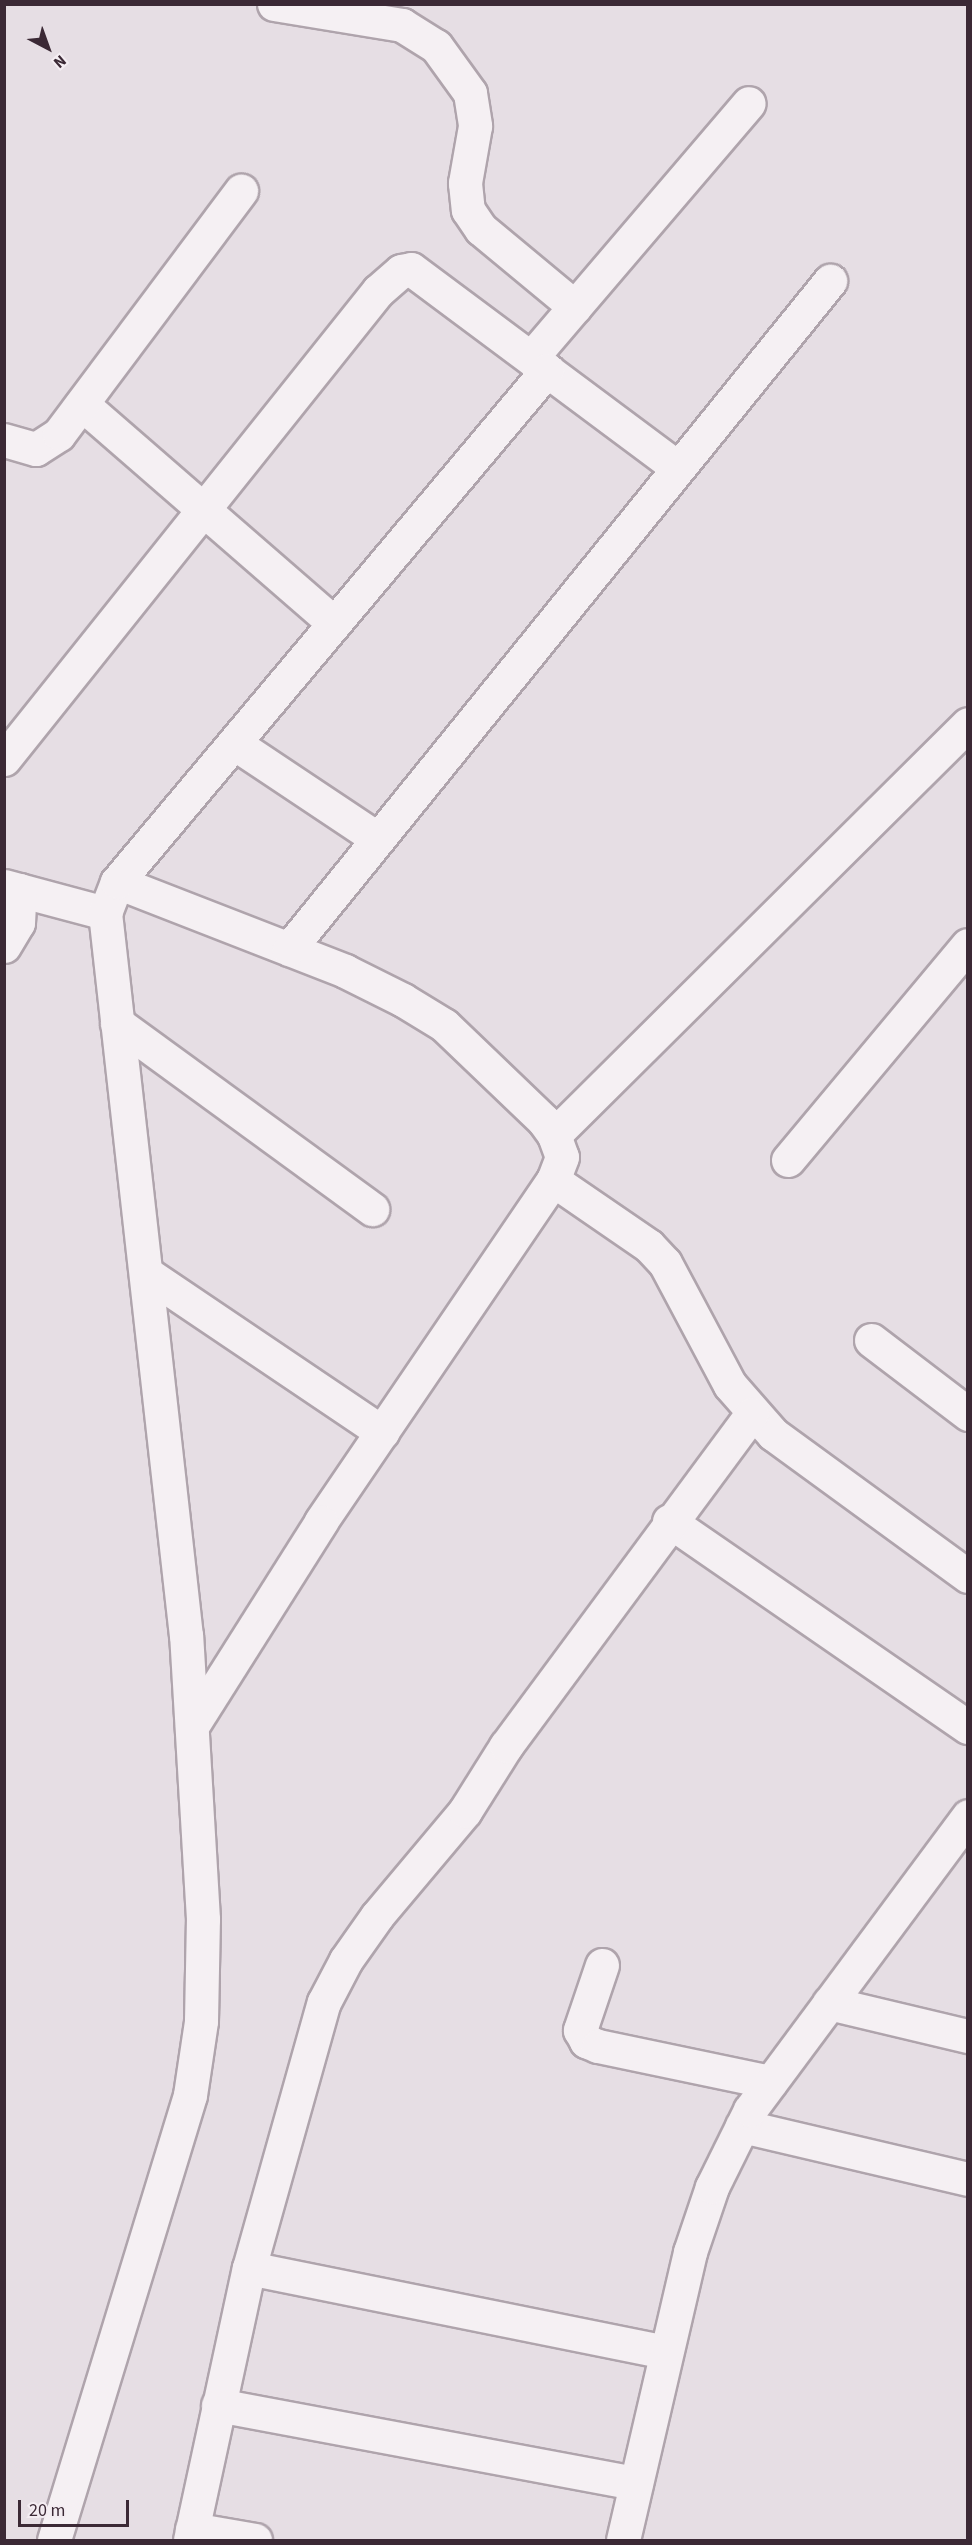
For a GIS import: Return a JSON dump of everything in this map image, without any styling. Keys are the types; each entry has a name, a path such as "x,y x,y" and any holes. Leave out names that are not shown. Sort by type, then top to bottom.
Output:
{"street":[{"path":"274,4 402,25 436,46 470,93 475,126 465,183 468,210 481,229 575,307"},
{"path":"54,2541 190,2095 201,2020 203,1919 186,1636 105,913 117,882 334,622 539,364 575,307 749,103"},
{"path":"4,440 36,449 59,434 241,191"},
{"path":"4,759 378,291 401,271 411,269 678,468"},
{"path":"289,949 830,281"},
{"path":"82,404 334,622"},
{"path":"554,1135 968,724"},
{"path":"234,743 378,839"},
{"path":"117,882 345,971 444,1025 554,1135 562,1157 553,1180 382,1432 192,1726"},
{"path":"4,946 18,923 12,888 105,913"},
{"path":"788,1160 968,945"},
{"path":"117,1023 372,1209"},
{"path":"553,1180 649,1246 665,1263 730,1385 752,1414 773,1434 968,1576"},
{"path":"146,1274 382,1432"},
{"path":"871,1340 968,1414"},
{"path":"255,2541 191,2535 249,2268 324,2002 346,1960 377,1916 465,1810 506,1746 669,1521 752,1414"},
{"path":"669,1521 968,1727"},
{"path":"623,2541 666,2352 694,2241 712,2187 742,2126 770,2082 968,1816"},
{"path":"602,1965 580,2030 586,2040 598,2046 770,2082"},
{"path":"829,2003 968,2036"},
{"path":"742,2126 968,2179"},
{"path":"249,2268 666,2352"},
{"path":"218,2405 636,2483"}]}
